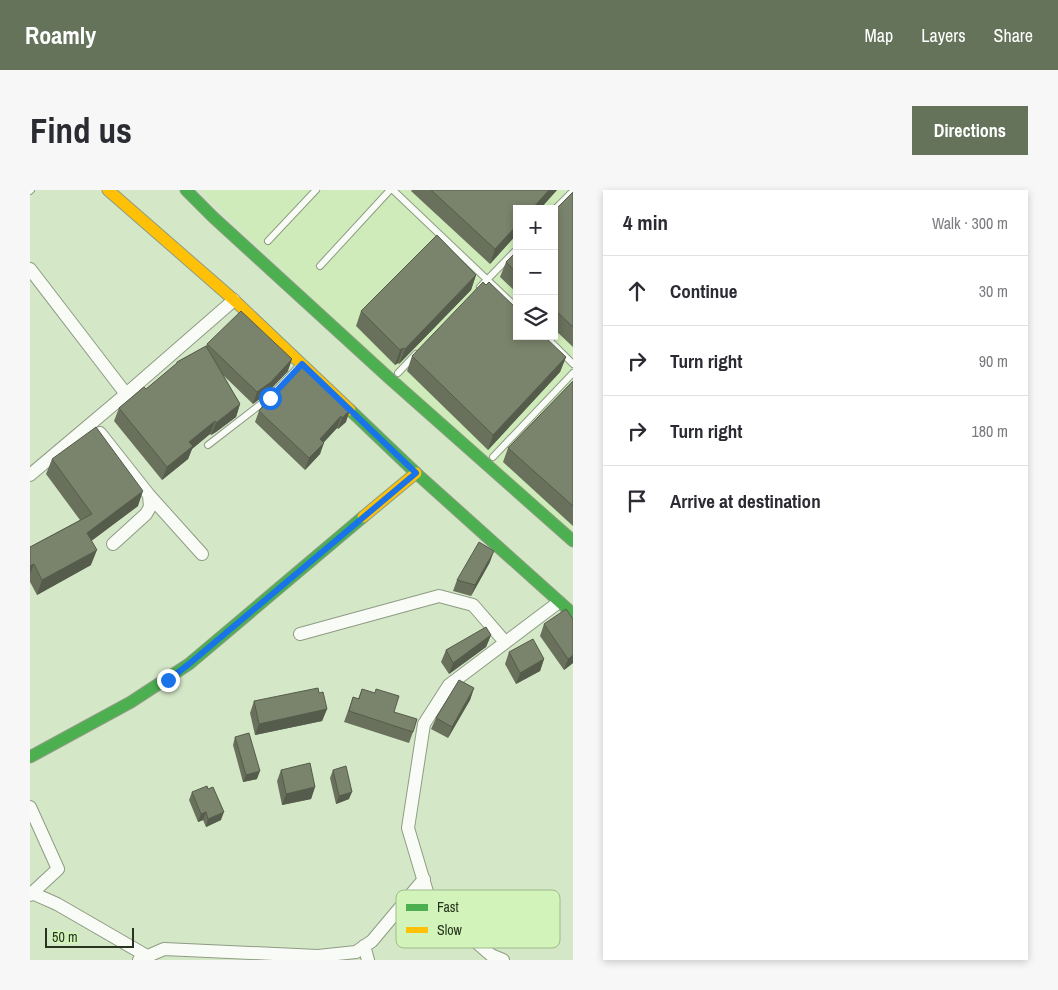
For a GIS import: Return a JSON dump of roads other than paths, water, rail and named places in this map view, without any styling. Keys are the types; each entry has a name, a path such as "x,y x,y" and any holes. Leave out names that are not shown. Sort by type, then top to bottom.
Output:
{"street":[{"path":"108,190 234,300 416,473 573,614"},
{"path":"186,190 373,364 573,542"},
{"path":"30,269 126,394"},
{"path":"30,475 234,300"},
{"path":"92,423 149,495 202,554"},
{"path":"30,757 102,719 168,680 416,473"},
{"path":"113,544 146,514 150,507 149,495"},
{"path":"300,634 439,596 473,604 505,642"},
{"path":"427,890 408,828 424,724 449,685 560,602"},
{"path":"30,807 58,869 31,894 57,904 143,958 164,949 318,956 356,952 372,941 396,912"},
{"path":"415,890 424,879"},
{"path":"364,946 368,960"},
{"path":"483,948 491,955 503,960"}],"lane":[{"path":"268,241 316,190"},
{"path":"320,266 391,190 513,304"},
{"path":"558,206 573,191"},
{"path":"475,293 516,250"},
{"path":"549,340 573,364"},
{"path":"398,373 423,346"},
{"path":"208,446 270,398 302,364"},
{"path":"493,457 573,373"}]}
